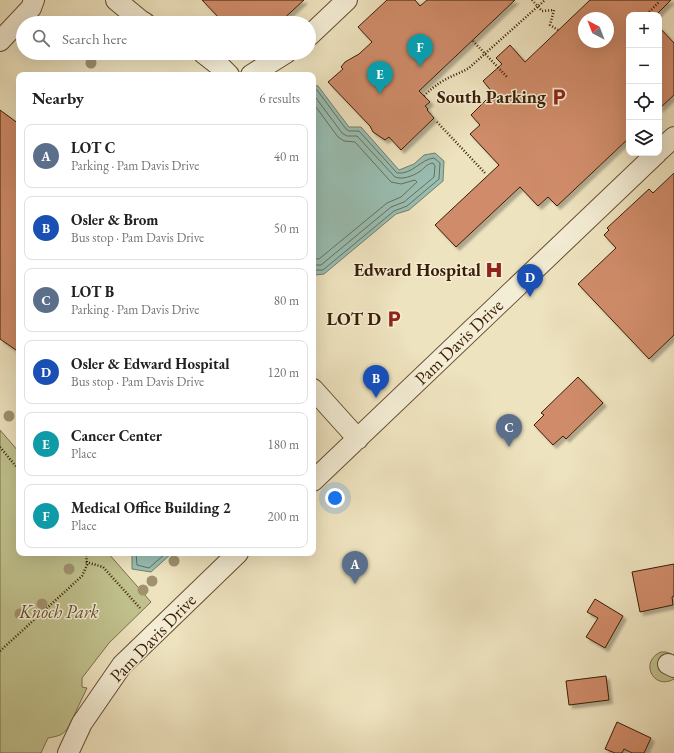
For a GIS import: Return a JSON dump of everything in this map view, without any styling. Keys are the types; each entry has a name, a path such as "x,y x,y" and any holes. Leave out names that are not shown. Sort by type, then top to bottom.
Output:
{"street":[{"path":"23,16 31,8 34,0"},
{"path":"116,0 135,16"},
{"path":"316,29 347,0"},
{"path":"0,41 16,24"},
{"path":"213,60 226,72"},
{"path":"256,72 275,60"},
{"name":"Pam Davis Drive","path":"662,148 674,137"},
{"name":"Pam Davis Drive","path":"316,478 654,156"},
{"path":"316,392 358,439"},
{"name":"Pam Davis Drive","path":"68,753 82,723 122,665 235,556"}],"path":[{"path":"532,0 542,11 554,10 550,25 558,30"},
{"path":"424,96 444,80 469,68 545,0"},
{"path":"649,12 659,2"},
{"path":"472,40 508,78"},
{"path":"438,122 485,173"},
{"path":"0,448 16,467"},
{"path":"0,651 82,576 87,565 86,556"},
{"path":"86,562 102,567 140,608"}],"green space":[{"name":"Knoch Park","path":"0,430 16,449 16,556 111,556 151,602 109,643 82,678 82,687 87,688 69,726 62,734 48,738 41,753 0,753"},
{"path":"661,652 674,655 674,679 667,682 660,681 655,678 651,673 650,668 654,656"}],"water":[{"path":"316,86 318,86 349,127 361,127 399,170 414,164 424,155 435,153 444,161 443,181 409,210 396,214 324,274 316,275"},
{"path":"132,556 169,556 151,572 132,569"}],"building":[{"path":"202,0 304,0 287,16 217,16"},
{"path":"387,0 415,0 420,6 427,0 515,0 419,91 430,102 425,106 434,118 401,150 389,137 385,140 373,132 370,126 328,82 343,69 341,67 345,62 359,54 372,42 358,27"},
{"name":"South Parking","path":"590,0 671,0 659,12 626,12 626,141 557,206 548,197 538,206 520,187 456,247 435,225 499,165 470,134 480,125 471,115 493,93 483,81 502,64 496,58 510,45 525,62"},
{"path":"662,30 674,43 674,95 662,106"},
{"path":"0,110 16,122 16,350 0,339"},
{"path":"674,173 674,335 649,359 578,284 616,248 604,235 609,230 607,228 649,189 653,193"},
{"path":"578,377 603,403 566,439 563,436 553,445 534,425 544,415 541,413"},
{"path":"674,564 673,605 640,612 632,572"},
{"path":"595,599 623,616 605,648 586,637 598,618 587,612"},
{"path":"606,676 609,700 569,705 566,681"},
{"path":"617,722 651,738 644,753 632,753 624,749 622,753 615,753 605,749"}],"place":[{"name":"Medical Office Building 2","path":"420,67"},
{"name":"Cancer Center","path":"380,94"},
{"name":"South Parking","path":"559,97"},
{"name":"Edward Hospital","path":"494,270"},
{"name":"Osler & Edward Hospital","path":"530,297"},
{"name":"LOT D","path":"394,319"},
{"name":"Osler & Brom","path":"376,398"},
{"name":"LOT B","path":"509,447"},
{"name":"LOT C","path":"355,584"}]}
